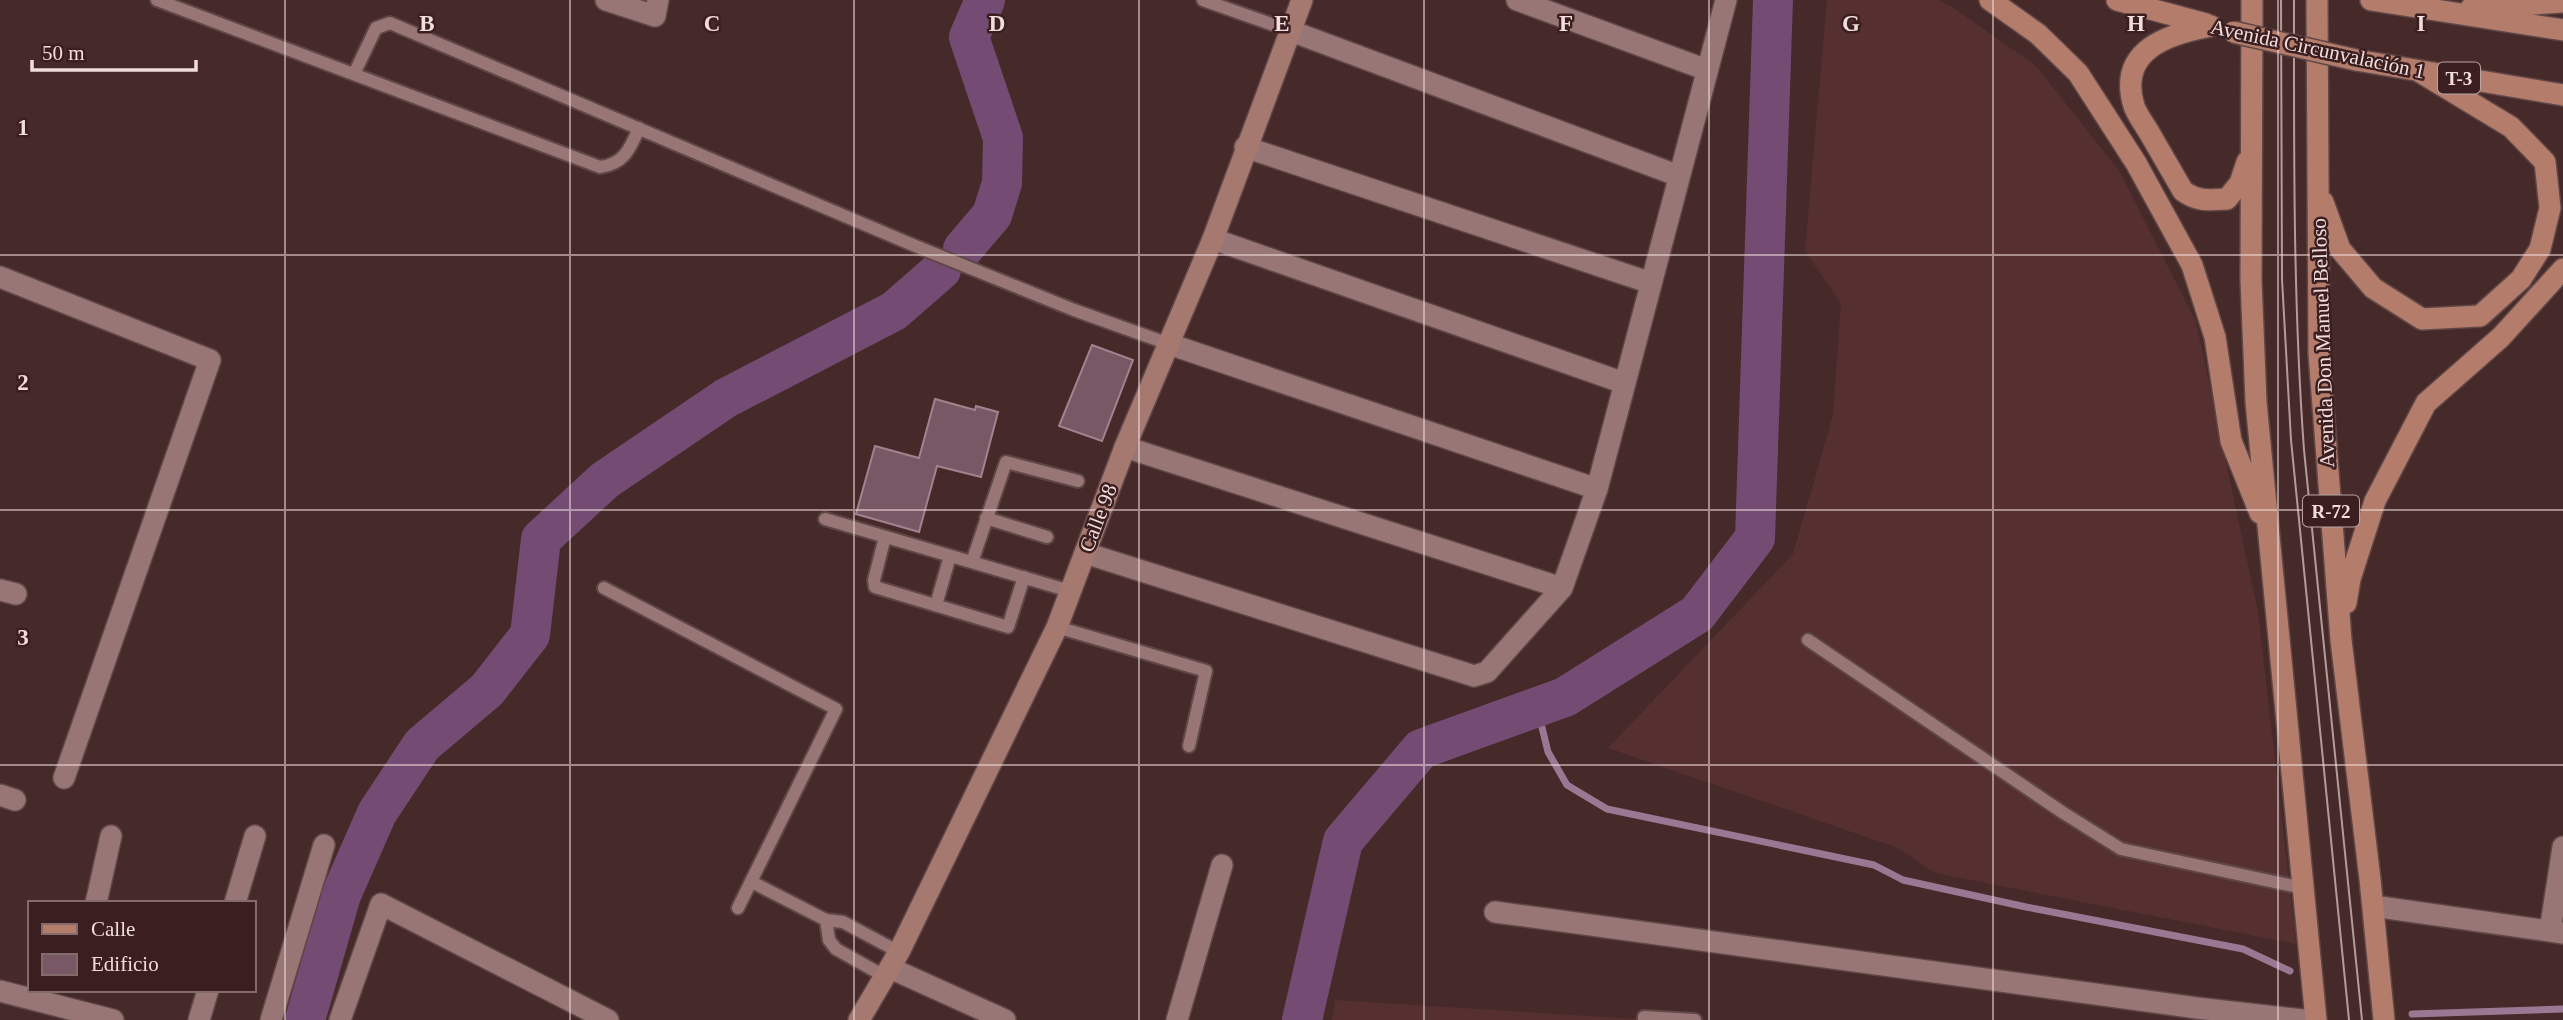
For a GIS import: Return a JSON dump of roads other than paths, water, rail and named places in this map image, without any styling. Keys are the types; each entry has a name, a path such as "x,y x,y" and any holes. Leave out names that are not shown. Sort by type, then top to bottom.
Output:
{"main road":[{"path":"1990,0 2038,34 2078,73 2136,163 2192,265 2215,338 2231,441 2269,535"},
{"name":"Avenida Circunvalación 1","path":"2117,0 2233,32 2356,60 2563,95"},
{"path":"2252,0 2251,280 2256,402 2316,1020"},
{"name":"Avenida Don Manuel Belloso","path":"2317,0 2319,354 2341,640 2384,1020"},
{"path":"2371,0 2563,30"},
{"path":"2425,10 2563,2"},
{"path":"2211,26 2179,32 2151,46 2137,60 2130,81 2134,107 2183,191 2192,197 2204,201 2227,199 2240,183 2250,150"},
{"path":"2317,185 2340,249 2373,288 2422,319 2480,316 2521,279 2540,248 2550,208 2545,162 2511,127 2420,72"},
{"path":"2341,640 2350,579 2375,501 2426,403 2501,337 2563,269"}],"street":[{"path":"606,0 655,16 658,0"},
{"name":"Calle 98","path":"859,1020 891,965 1058,626 1125,447 1213,239 1302,0"},
{"path":"1517,0 1707,69"},
{"path":"1085,553 1474,676 1487,672 1562,588 1597,489 1726,0"},
{"path":"1291,30 1679,176"},
{"path":"1245,148 1651,283"},
{"path":"1213,239 1624,383"},
{"path":"0,276 210,360 65,778"},
{"path":"1169,344 1597,489"},
{"path":"1125,447 1562,588"},
{"path":"96,901 111,836"},
{"path":"236,901 255,836"},
{"path":"271,1020 324,845"},
{"path":"2373,906 2557,932 2563,847"},
{"path":"1177,1020 1222,864"},
{"path":"340,1020 382,904 608,1020"},
{"path":"1495,912 2197,1008 2303,1020"},
{"path":"891,965 1004,1020"},
{"path":"0,991 74,1000 113,1020"},
{"path":"199,1020 207,992"}],"lane":[{"path":"157,0 600,167 614,165 624,159 639,128"},
{"path":"1203,0 1291,30"},
{"path":"354,74 376,28 390,23 913,245 1074,310 1169,344"},
{"path":"972,562 1006,462 1078,481"},
{"path":"986,518 1047,537"},
{"path":"825,519 1070,591"},
{"path":"885,537 873,586 1008,627 1024,577"},
{"path":"936,605 950,556"},
{"path":"604,588 836,709 738,908"},
{"path":"1058,626 1206,671 1189,746"},
{"path":"1808,640 2121,849 2303,888"},
{"path":"751,882 826,920 843,922 891,965"},
{"path":"826,920 829,940 836,949 891,965"},
{"path":"1644,1020 1644,1017 1695,1020"}],"waterway":[{"path":"963,249 992,215 1002,183 1003,138 969,37 985,0"},
{"path":"1302,1020 1343,841 1421,749 1565,697 1697,614 1755,538 1773,0"},
{"path":"305,1020 341,895 377,813 422,745 487,690 530,635 541,539 605,480 726,398 894,311 941,270"},
{"path":"1537,707 1548,752 1567,785 1607,809 1874,865 1903,880 2243,949 2290,971"},
{"path":"2412,1014 2563,1009"}],"tram line":[{"path":"2281,0 2282,279 2291,440 2349,1020"},
{"path":"2294,0 2294,169 2300,394 2362,1020"}]}
